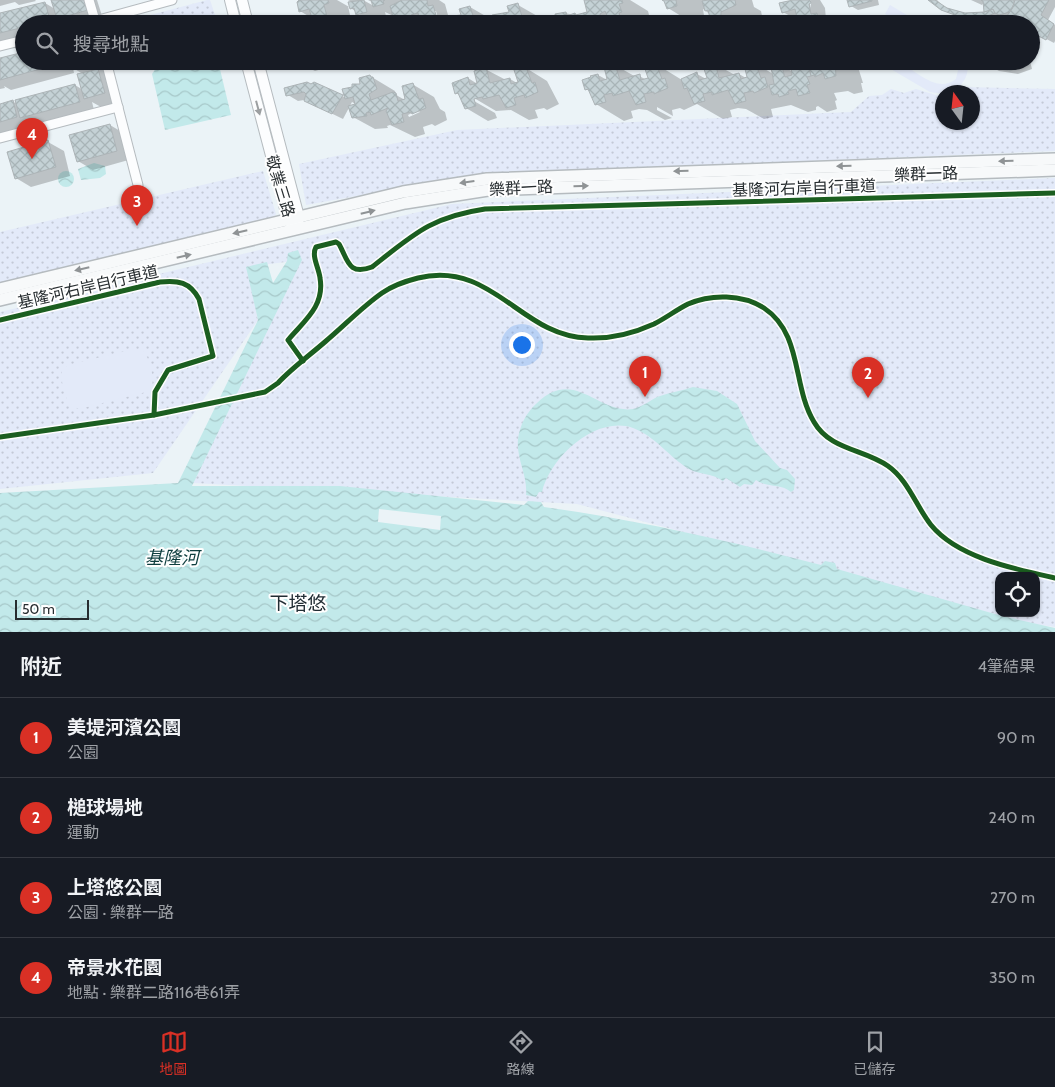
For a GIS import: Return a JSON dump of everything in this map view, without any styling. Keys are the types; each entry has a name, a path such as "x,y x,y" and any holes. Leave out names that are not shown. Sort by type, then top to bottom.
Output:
{"main road":[{"name":"樂群一路","path":"0,289 403,192 487,179 1055,159"},
{"name":"樂群一路","path":"0,300 405,203 488,190 1055,170"}],"street":[{"path":"89,0 93,15"},
{"path":"120,15 172,0"},
{"path":"230,0 234,15"},
{"path":"242,0 246,15"},
{"path":"0,46 15,42"},
{"path":"108,70 138,186"},
{"name":"敬業三路","path":"249,70 294,219"},
{"name":"敬業三路","path":"260,70 296,229"},
{"path":"0,138 118,107"}],"shaded area":[{"path":"210,0 215,15 151,15"},
{"path":"890,5 907,15 887,15 885,14"},
{"path":"892,70 911,70 926,79 941,84 956,79 958,70 968,70 966,77 960,85 935,85 935,93 930,92"},
{"path":"980,87 1055,89 1055,151 473,175 306,205 299,164 457,130 851,112 869,96 882,95 891,89 904,93 916,89 935,95 935,130 980,130"},
{"path":"263,171 276,214 270,220 0,284 0,232"},
{"path":"1055,178 1055,627 1005,617 1040,617 1040,572 995,572 995,614 577,504 193,483 301,260 247,267 258,320 153,473 0,489 0,312 452,204"},
{"path":"134,349 143,350 148,358 152,373 152,387 146,392 79,409 70,403 64,393 62,370 68,365"}],"water":[{"path":"155,70 220,70 231,115 165,130 152,74"},
{"path":"94,163 105,166 106,174 100,178 81,180 78,169"},
{"path":"66,171 74,179 66,187 58,179"},
{"name":"基隆河","path":"298,250 302,260 192,486 340,486 524,505 528,501 541,502 544,507 684,532 821,565 825,561 835,563 837,569 995,614 995,617 1006,617 1055,628 1055,632 0,632 0,493 178,483 258,320 246,267 267,262 273,283 287,261 288,253"},
{"path":"693,387 717,391 737,404 755,441 780,468 787,470 795,479 794,490 791,492 783,487 765,484 756,480 752,485 744,484 740,487 726,478 723,481 693,471 648,436 633,428 619,426 604,428 576,442 554,466 542,492 539,492 536,497 526,495 518,446 519,434 522,424 530,411 550,393 563,389 574,390 620,409 633,409 660,396"}],"pier":[{"path":"379,509 441,516 440,530 378,522"}],"building":[{"path":"51,0 85,0 88,10 71,15 56,15"},
{"path":"299,0 328,0 329,3 324,5 327,15 311,15 309,9 299,12 297,2"},
{"path":"364,0 367,12 356,15 354,8 350,9 348,2"},
{"path":"371,0 385,0 383,1 384,4 373,7"},
{"path":"402,0 427,0 428,6 433,5 436,15 418,15 418,13 392,15 390,6"},
{"path":"584,0 622,0 623,3 619,4 622,12 619,13 620,15 607,15 605,11 600,15 576,15 587,12"},
{"path":"662,0 676,0 677,6 667,9"},
{"path":"735,0 736,5 721,12 721,15 709,15 708,10 705,11 702,1"},
{"path":"793,0 810,0 811,14 817,13 817,15 796,15 795,9 782,13 779,3"},
{"path":"847,0 872,0 872,1 849,7"},
{"path":"928,0 935,0 947,8 965,13 984,12 993,9 995,13 990,15 955,15 941,10"},
{"path":"981,0 1014,0 1014,4 1010,12 999,15 993,9 984,12 983,1"},
{"path":"1015,0 1049,0 1041,15 1054,24 1046,40 1040,37 1040,15 1008,15"},
{"path":"45,2 49,15 15,15 15,29 0,33 0,13"},
{"path":"518,3 522,15 492,15 509,12 507,6"},
{"path":"470,6 473,15 461,15 459,9"},
{"path":"566,12 567,15 555,15 555,14"},
{"path":"15,54 15,70 37,70 0,80 0,58"},
{"path":"98,70 105,93 84,99 77,74"},
{"path":"487,70 490,83 510,78 511,84 518,82 514,70 527,70 532,83 535,82 538,92 525,98 524,95 514,98 516,105 506,108 499,95 474,99 476,106 465,109 458,93 455,94 452,83 468,77 470,85 477,83 474,71"},
{"path":"605,70 617,70 620,80 640,74 641,80 648,78 645,70 659,70 662,79 665,78 668,88 654,94 654,92 644,94 646,102 636,105 629,91 613,96 612,93 604,95 606,102 595,105 588,89 585,90 582,80 598,74 600,81 607,79"},
{"path":"704,70 717,70 719,78 739,73 741,79 747,77 745,70 758,70 761,78 765,77 768,87 754,93 753,91 744,93 746,101 735,104 728,90 712,95 712,92 703,94 705,101 694,104 687,88 684,89 681,79 697,72 699,80 707,78"},
{"path":"772,70 783,70 785,77 792,75 791,70 809,70 811,76 807,77 810,84 807,85 810,93 798,96 796,89 788,91 789,94 779,97 778,94 772,95 769,85 774,84"},
{"path":"809,70 836,70 836,76 825,79 823,73 815,77 814,75 811,76"},
{"path":"370,75 373,77 377,89 369,94 371,100 393,92 396,93 398,101 405,99 402,86 413,83 419,99 423,98 426,108 412,114 411,112 402,114 404,122 392,125 386,111 388,108 371,115 370,112 366,113 367,116 352,118 348,106 355,104 353,97 345,99 342,89 352,87 352,84 360,84 359,78"},
{"path":"307,82 311,84 314,82 343,95 332,114 304,101 306,94 304,92 286,96 284,88"},
{"path":"75,84 80,102 20,118 15,100"},
{"path":"13,100 17,117 0,122 0,104"},
{"path":"110,124 117,151 77,162 69,135"},
{"path":"48,140 56,167 15,179 7,152"}],"cycle path":[{"name":"基隆河右岸自行車道","path":"303,361 288,340 312,312 319,297 321,288 314,254 316,247 336,242 353,268 364,269 372,267 424,229 437,222 466,212 485,209 1055,193"},
{"path":"0,437 154,415 265,392 278,383 375,298 386,290 418,278 444,275 467,280 487,289 544,326 565,334 588,338 622,335 638,330 654,324 688,304 706,298 736,298 755,303 764,308 776,319 785,332 791,346 807,408 821,431 838,444 879,460 888,466 901,478 931,525 956,546 1005,566 1055,578"},
{"name":"基隆河右岸自行車道","path":"0,320 160,282 172,281 183,283 192,289 199,299 213,356 168,370 155,392 154,415"}],"place":[{"name":"帝景水花園","path":"32,159"},
{"name":"上塔悠公園","path":"137,226"},
{"name":"美堤河濱公園","path":"645,397"},
{"name":"槌球場地","path":"868,398"}],"district":[{"name":"下塔悠","path":"298,603"}]}
